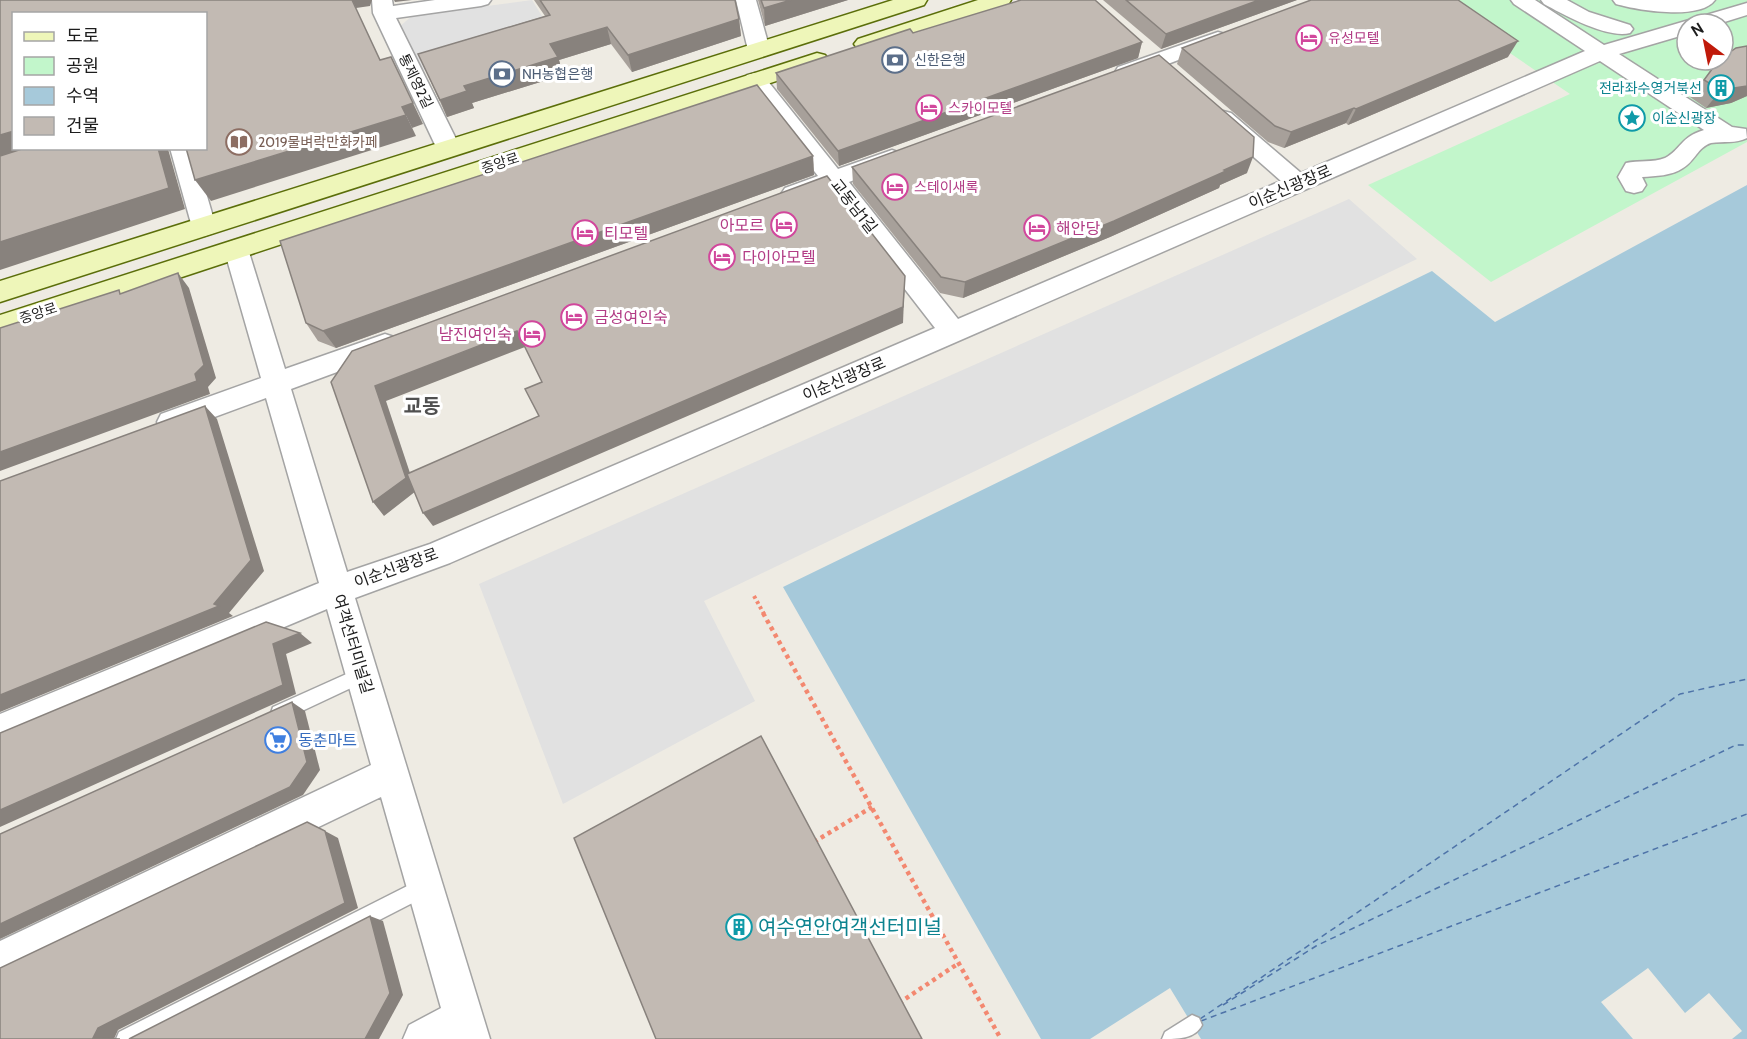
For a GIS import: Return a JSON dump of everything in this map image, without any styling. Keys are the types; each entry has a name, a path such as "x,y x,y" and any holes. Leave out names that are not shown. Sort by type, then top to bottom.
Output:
{"street":[{"name":"통제영2길","path":"449,149 382,6 481,0"},
{"path":"746,0 759,50"},
{"path":"0,292 916,0"},
{"name":"중앙로","path":"0,326 1000,0"},
{"path":"1521,0 1602,52 1738,133"},
{"path":"1551,0 1582,16 1623,29"},
{"path":"1623,0 1642,5 1671,7 1695,4 1705,0"},
{"path":"1734,0 1747,8"},
{"name":"이순신광장로","path":"0,731 337,590 439,554 1602,52 1675,31"},
{"path":"1101,81 1234,32"},
{"name":"교동남1길","path":"755,80 953,332"},
{"path":"1210,107 1298,183"},
{"path":"1634,184 1630,177 1634,169 1661,168 1676,162 1695,141 1708,136 1738,133"},
{"path":"182,150 204,227"},
{"path":"766,204 911,151"},
{"name":"여객선터미널길","path":"236,249 467,1028"},
{"path":"155,428 410,335"},
{"path":"0,961 392,773"},
{"path":"423,1039 467,1028"}],"lane":[{"path":"266,718 362,675"},
{"path":"126,1039 425,886"},
{"path":"1172,1039 1192,1025"}],"path":[{"path":"754,596 1001,1039"},
{"path":"813,842 872,807"},
{"path":"898,1004 959,963"}],"green space":[{"name":"이순신광장","path":"1441,0 1747,0 1747,142 1491,282 1368,185 1570,94 1457,17"}],"shaded area":[{"path":"532,0 552,32 422,71 399,27 412,16"},
{"path":"1349,199 1417,259 704,601 755,701 563,804 479,584"}],"water":[{"path":"1747,185 1747,1039 1732,1039 1742,1031 1709,993 1685,1013 1648,968 1601,1002 1633,1039 1201,1039 1170,988 1090,1039 1041,1039 783,587 1432,271 1495,322"}],"building":[{"path":"0,0 352,0 380,60 391,57 413,103 402,107 406,115 195,180 187,150 207,150 207,12 12,12 12,132 0,135"},
{"path":"540,0 735,0 739,19 628,55 607,27 550,44 558,57 464,86 467,91 440,100 418,54 550,15"},
{"path":"761,0 791,0 764,8"},
{"path":"1021,0 1095,0 1142,42 838,151 776,73 910,29 913,33"},
{"path":"1126,0 1259,0 1166,34"},
{"path":"1311,0 1458,0 1518,41 1356,109 1291,132 1275,126 1182,48"},
{"path":"1747,46 1747,86 1721,90 1704,80 1710,72 1735,72 1736,48"},
{"path":"1159,55 1254,137 1253,157 1114,221 965,282 941,277 852,167"},
{"path":"757,85 813,156 323,331 306,323 280,241"},
{"path":"19,150 159,150 169,188 0,242 0,156"},
{"path":"827,176 905,276 903,307 423,513 407,474 539,416 525,389 542,382 517,331 375,386 406,478 373,502 331,382 352,351"},
{"path":"178,273 204,365 195,374 197,381 0,452 0,328 119,290 120,294"},
{"path":"205,406 251,560 214,604 219,606 0,695 0,481"},
{"path":"266,622 300,633 273,644 283,685 0,810 0,733"},
{"path":"292,702 307,762 290,787 0,924 0,834"},
{"name":"여수연안여객선터미널","path":"761,736 922,1039 656,1039 574,838"},
{"path":"307,822 325,831 345,903 98,1028 93,1038 120,1039 0,1039 0,968"},
{"path":"370,916 390,993 365,1039 129,1039"}],"ferry route":[{"path":"1200,1019 1680,694 1747,679"},
{"path":"1223,1005 1316,946 1736,745 1747,745"},
{"path":"1201,1021 1747,814"}],"place":[{"name":"유성모텔","path":"1309,38"},
{"name":"신한은행","path":"895,60"},
{"name":"NH농협은행","path":"502,74"},
{"name":"전라좌수영거북선","path":"1721,88"},
{"name":"스카이모텔","path":"929,108"},
{"name":"이순신광장","path":"1632,118"},
{"name":"2019물벼락만화카페","path":"239,142"},
{"name":"스테이새록","path":"895,187"},
{"name":"아모르","path":"784,225"},
{"name":"해안당","path":"1037,228"},
{"name":"티모텔","path":"585,233"},
{"name":"다이아모텔","path":"722,257"},
{"name":"금성여인숙","path":"574,317"},
{"name":"남진여인숙","path":"532,334"},
{"name":"동춘마트","path":"278,740"},
{"name":"여수연안여객선터미널","path":"739,927"}],"district":[{"name":"교동","path":"422,406"}]}
